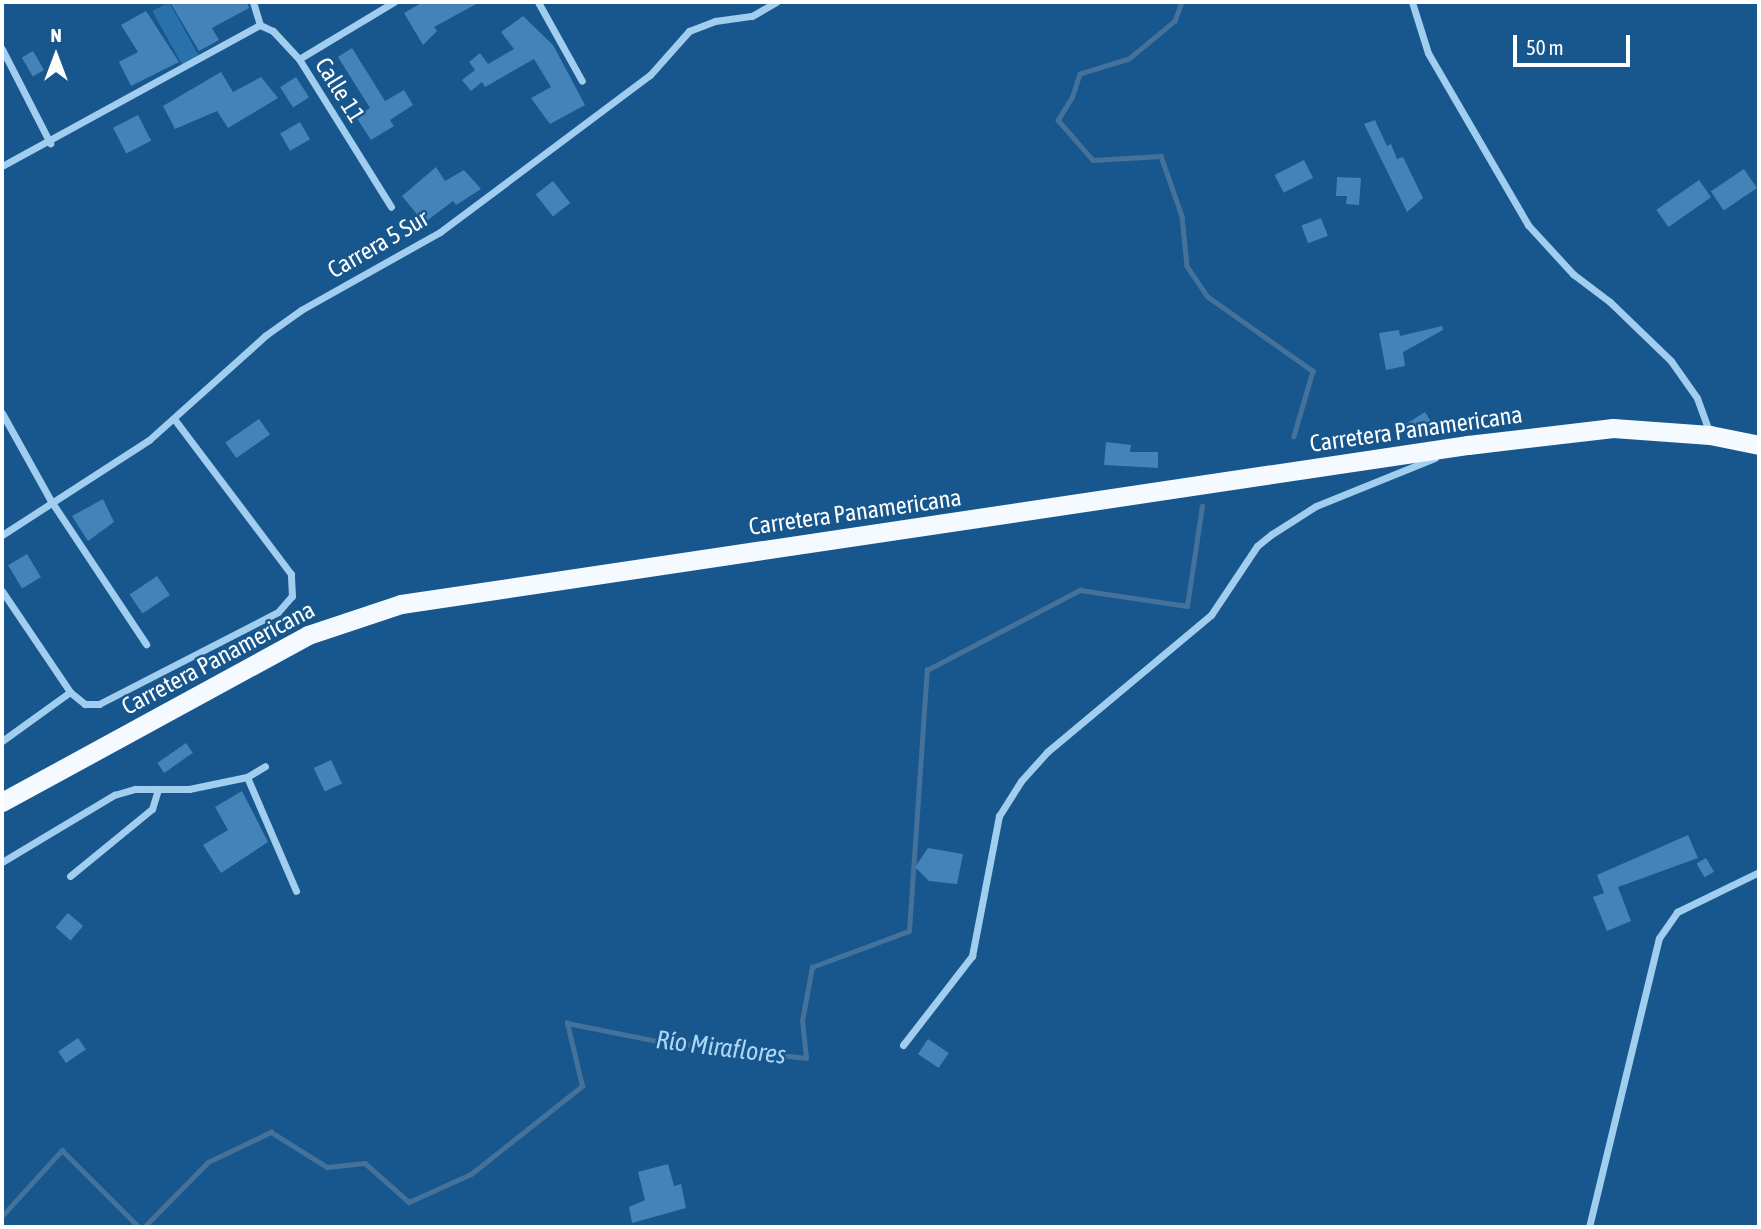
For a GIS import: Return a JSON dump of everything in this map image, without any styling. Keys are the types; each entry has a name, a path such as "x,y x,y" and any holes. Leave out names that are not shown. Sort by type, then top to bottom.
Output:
{"highway":[{"name":"Carretera Panamericana","path":"2,802 308,635 401,604 1468,445 1613,428 1710,435 1759,445"}],"street":[{"path":"2,166 50,143 260,25 253,2"},
{"path":"299,60 394,2"},
{"path":"538,2 582,81"},
{"name":"Carrera 5 Sur","path":"2,535 175,420 266,335 341,286 440,232 650,75 689,30 715,21 751,16 776,2"},
{"path":"1412,2 1428,53 1528,225 1573,274 1610,302 1671,360 1697,398 1710,435"},
{"name":"Calle 11","path":"260,25 273,31 299,60 391,207"},
{"path":"2,49 50,143"},
{"path":"2,413 51,501 146,644"},
{"path":"2,591 70,692 85,704 99,704 278,612 292,596 291,574 175,420"},
{"path":"903,1045 972,956 999,816 1021,781 1048,752 1211,615 1257,546 1272,534 1316,506 1468,445"},
{"path":"2,741 70,692"},
{"path":"2,862 114,795 158,789 189,789 247,777 265,766"},
{"path":"247,777 296,891"},
{"path":"70,876 152,809 158,789"},
{"path":"1589,1227 1658,938 1677,912 1759,872"}],"shaded area":[{"path":"169,2 200,57 183,66 152,11"}],"building":[{"path":"170,2 247,2 249,8 212,28 219,40 199,51"},
{"path":"423,2 480,2 434,27 437,31 423,45 404,13"},
{"path":"146,11 179,62 131,86 119,62 138,52 121,25"},
{"path":"523,16 553,45 585,105 550,124 531,98 551,87 534,59 485,87 482,82 471,91 462,80 475,70 469,62 480,53 488,64 514,49 501,32"},
{"path":"352,48 385,101 404,90 413,105 390,120 394,126 371,140 356,117 370,108 338,57"},
{"path":"33,51 44,70 33,77 22,58"},
{"path":"221,72 233,92 261,77 278,98 228,128 217,111 175,129 163,106"},
{"path":"296,77 309,97 293,107 280,87"},
{"path":"138,115 151,141 126,154 113,128"},
{"path":"1375,120 1387,146 1391,144 1397,159 1403,157 1423,198 1407,212 1364,124"},
{"path":"300,122 310,139 290,151 280,134"},
{"path":"1304,160 1313,178 1284,193 1275,175"},
{"path":"436,167 445,181 464,170 481,189 456,205 453,201 424,223 402,196"},
{"path":"1744,169 1757,188 1724,210 1711,191"},
{"path":"1337,177 1361,178 1359,205 1346,204 1347,196 1336,196"},
{"path":"1699,180 1711,197 1668,227 1656,210"},
{"path":"553,181 570,203 553,217 536,195"},
{"path":"1321,218 1328,236 1308,243 1301,226"},
{"path":"1442,326 1443,330 1403,352 1405,366 1386,370 1379,333 1399,330 1400,336"},
{"path":"1425,412 1435,428 1416,440 1406,424"},
{"path":"259,419 270,435 236,458 225,443"},
{"path":"1106,442 1131,445 1130,452 1158,452 1158,468 1104,465"},
{"path":"103,499 114,522 88,541 72,516"},
{"path":"27,554 41,577 22,588 8,565"},
{"path":"157,576 170,595 143,614 130,594"},
{"path":"186,743 193,753 164,773 157,763"},
{"path":"331,760 342,784 325,792 314,768"},
{"path":"242,791 268,842 221,873 203,845 228,830 215,807"},
{"path":"1688,835 1698,858 1618,887 1631,921 1607,931 1593,897 1604,893 1597,875"},
{"path":"928,848 963,854 957,884 929,881 915,867"},
{"path":"1706,858 1714,872 1704,877 1696,864"},
{"path":"68,913 83,926 71,940 56,927"},
{"path":"78,1038 86,1050 66,1063 58,1051"},
{"path":"928,1039 949,1053 939,1068 918,1054"},
{"path":"668,1164 674,1186 681,1184 686,1208 632,1223 629,1207 645,1200 638,1172"}],"waterway":[{"path":"1182,2 1175,21 1129,59 1080,74 1072,98 1058,120 1093,160 1161,156 1182,216 1187,266 1207,296 1313,371 1294,436"},
{"name":"Río Miraflores","path":"144,1227 208,1162 271,1132 327,1167 365,1163 409,1202 471,1174 582,1086 567,1023 657,1041 806,1058 802,1021 812,967 909,931 927,670 1080,590 1187,606 1202,506"},
{"name":"Río Miraflores","path":"2,1216 62,1150 139,1227"}]}
